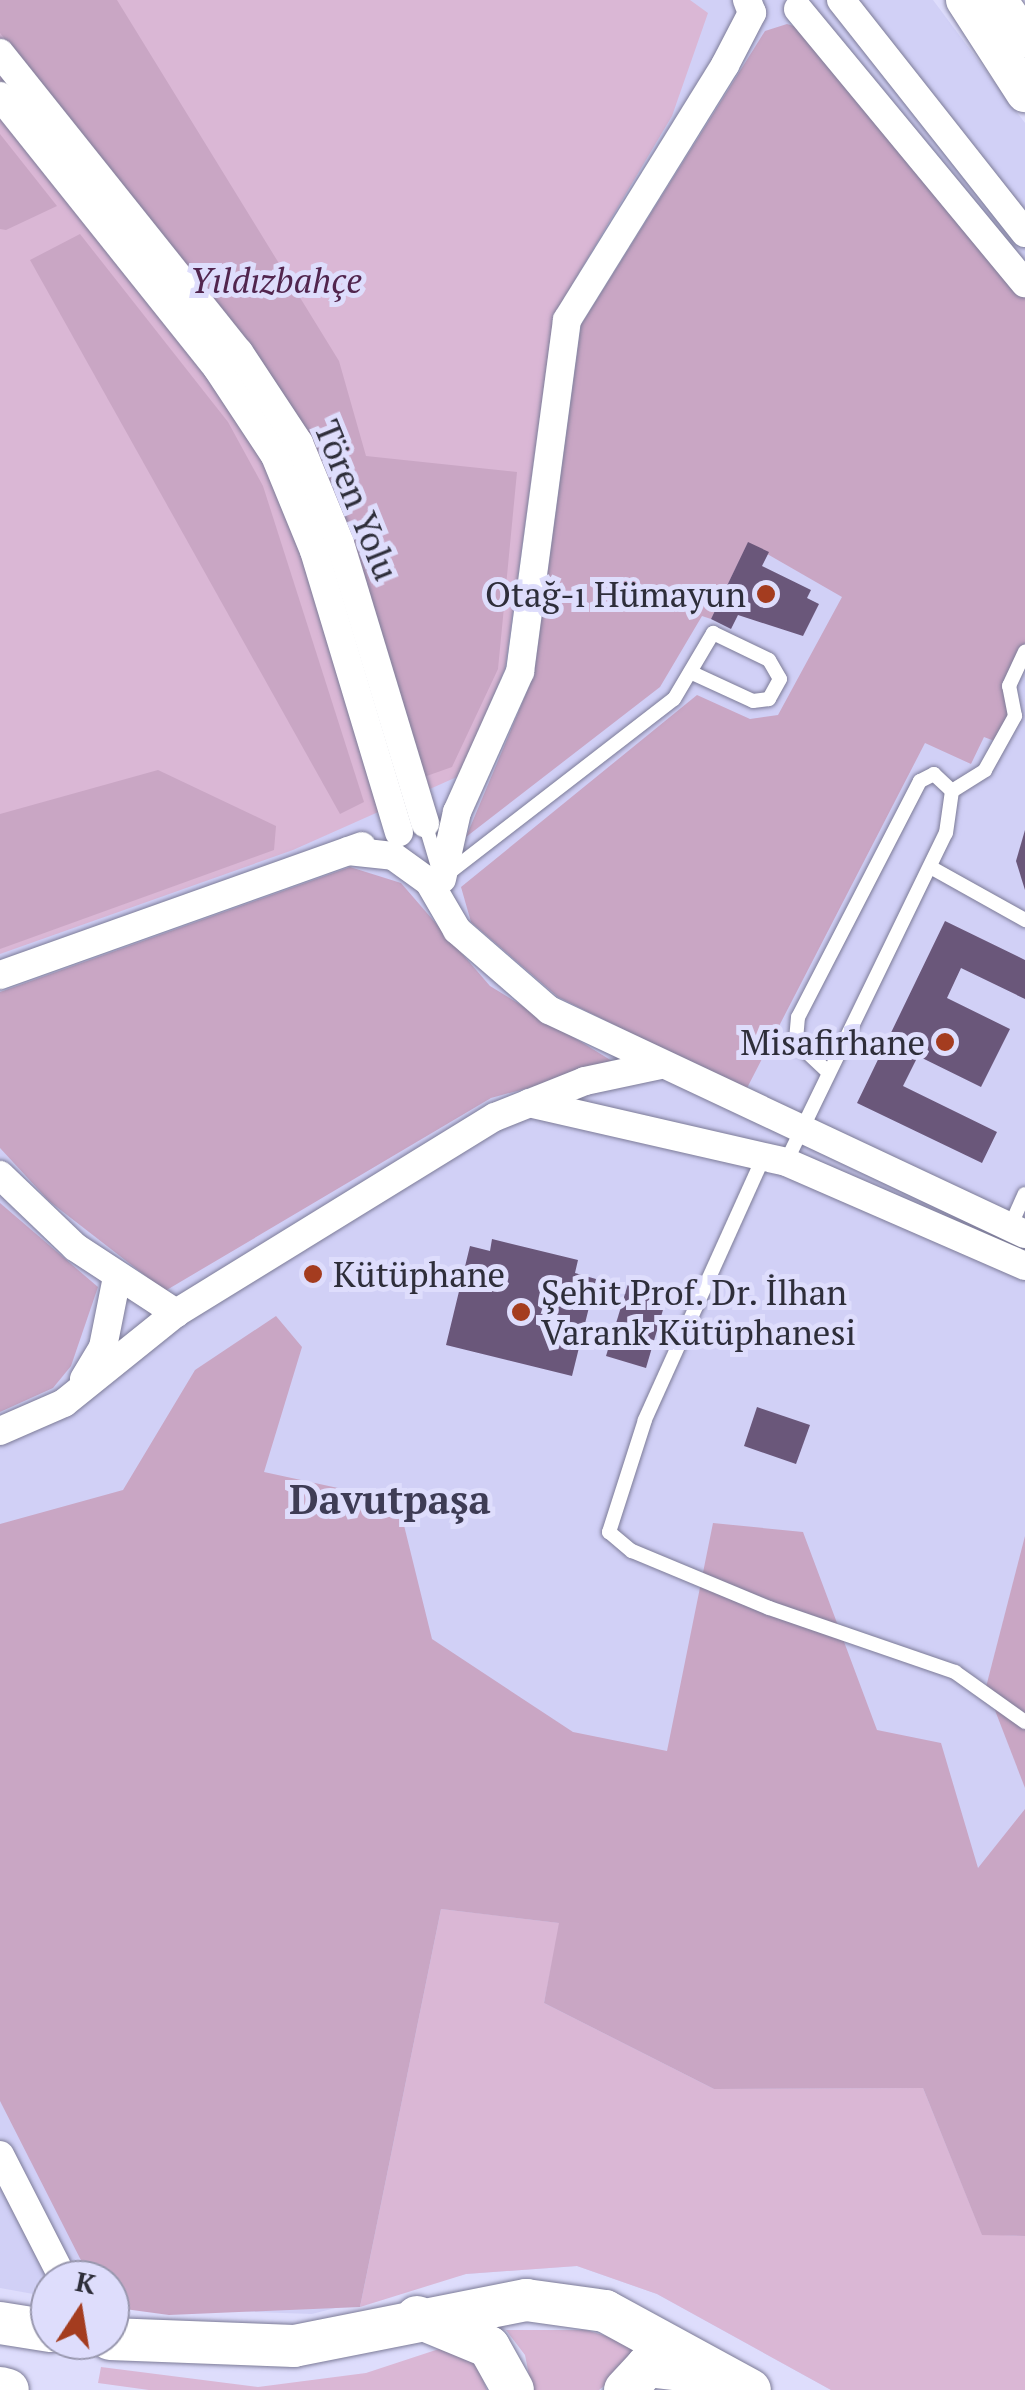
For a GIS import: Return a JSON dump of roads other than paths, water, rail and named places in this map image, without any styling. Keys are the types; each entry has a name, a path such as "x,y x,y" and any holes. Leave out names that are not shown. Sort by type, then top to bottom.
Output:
{"main road":[{"path":"964,0 1025,94"},
{"path":"998,0 1025,38"},
{"path":"130,2340 294,2346 416,2317 526,2300 570,2304 648,2328 748,2389"},
{"path":"416,2317 476,2336 502,2359 513,2390"},
{"path":"0,2324 30,2328"},
{"path":"625,2390 647,2366 666,2362 748,2389"},
{"path":"0,2388 8,2390"}],"street":[{"path":"841,0 1025,234"},
{"path":"442,879 457,812 516,690 567,320 749,7 780,18 803,4 1025,282"},
{"name":"Tören Yolu","path":"0,53 239,352 299,443 340,543 412,828"},
{"name":"Tören Yolu","path":"0,96 217,368 274,456 412,828"},
{"path":"0,975 457,812"},
{"path":"348,850 393,856 429,882 457,930 550,1010 799,1134 1017,1231"},
{"path":"0,1430 64,1402 176,1313 527,1103 660,1065"},
{"path":"527,1103 775,1159 1025,1266"},
{"path":"0,1175 117,1277 176,1313"},
{"path":"64,1402 102,1347 117,1277"},
{"path":"0,2154 54,2260"}],"lane":[{"path":"442,879 674,699 713,633 769,660 780,679 769,699 753,701 690,672"},
{"path":"1025,652 1010,686 1015,716 985,770 952,790 932,868 825,1068 799,1134 775,1159 645,1420 609,1532 632,1551 769,1608 955,1672 1025,1722"},
{"path":"825,1068 796,1042 798,1017 920,780 934,774 952,790"},
{"path":"412,828 442,879 457,930"},
{"path":"932,868 1025,920"},
{"path":"1017,1231 1025,1194"}],"place":[{"name":"Otağ-ı Hümayun","path":"766,594"},
{"name":"Misafirhane","path":"945,1042"},
{"name":"Kütüphane","path":"313,1274"},
{"name":"Şehit Prof. Dr. İlhan Varank Kütüphanesi","path":"521,1312"}],"district":[{"name":"Davutpaşa","path":"390,1499"}],"park label":[{"name":"Yıldızbahçe","path":"276,280"}]}
